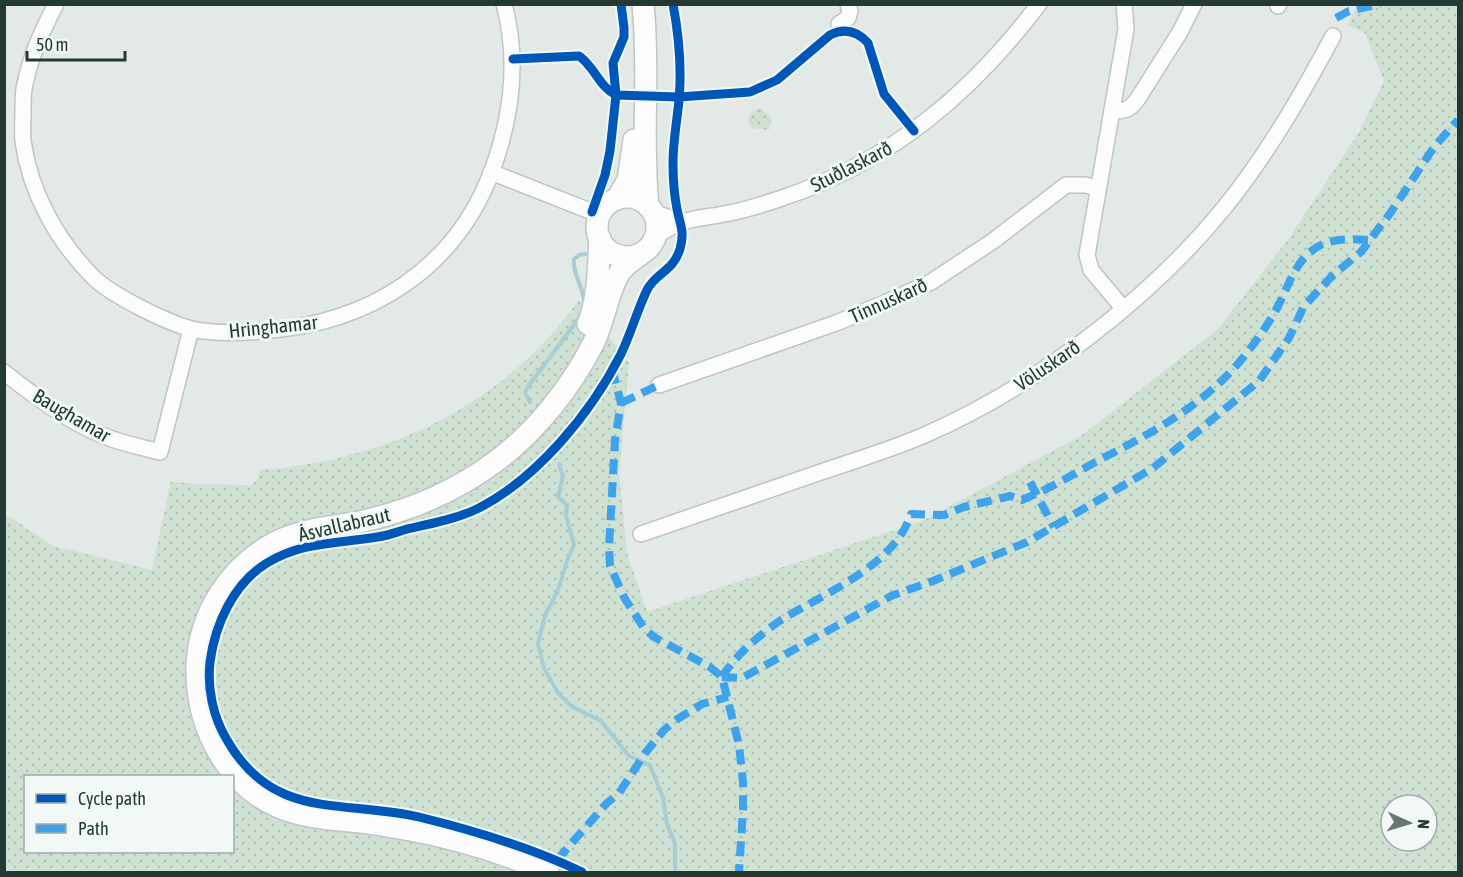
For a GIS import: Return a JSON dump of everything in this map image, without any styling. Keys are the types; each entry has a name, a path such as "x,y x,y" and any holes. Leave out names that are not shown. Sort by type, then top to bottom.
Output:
{"main road":[{"path":"617,199 628,180 635,126 635,49 631,4"},
{"path":"643,4 647,87 645,172 651,209 657,228 656,236 653,243 641,254 631,256 612,253 600,239 598,231 600,215 610,203 617,199 634,198 651,209"},
{"name":"Ásvallabraut","path":"218,775 195,735 187,700 186,664 192,630 198,614 226,567 245,548 280,525 298,518 394,500 442,479 476,460 503,439 526,418 562,375 579,346 592,315 597,286 600,239"},
{"name":"Ásvallabraut","path":"548,873 495,852 458,841 399,828 307,816 280,808 267,801 244,785 232,773 213,742 200,703 198,655 205,622 220,591 243,565 270,545 301,532 373,519 423,504 477,475 502,457 536,424 576,372 594,343 621,270 641,254"},
{"path":"234,794 264,817 295,827 364,836 434,849 477,860 511,873"}],"street":[{"name":"Hringhamar","path":"56,4 36,42 24,90 23,141 36,193 59,236 96,280 139,308 191,329 232,333 277,330 327,321 369,306 396,291 424,268 448,245 468,221 480,201 491,172 505,128 512,90 512,39 504,4"},
{"path":"839,24 848,18 850,10 848,4"},
{"name":"Stuðlaskarð","path":"656,236 681,222 758,206 804,190 850,170 889,148 932,118 975,79 1003,50 1039,4"},
{"path":"1123,308 1100,282 1088,263 1087,255 1126,29 1124,4"},
{"path":"1112,111 1122,112 1137,100 1180,32 1194,4"},
{"name":"Völuskarð","path":"641,534 928,434 990,401 1074,348 1150,286 1223,209 1295,105 1333,36"},
{"path":"491,172 600,215"},
{"name":"Tinnuskarð","path":"659,385 826,327 887,302 931,282 974,254 1060,188 1073,184 1098,188"},
{"path":"651,209 681,222"},
{"name":"Baughamar","path":"4,372 43,401 84,426 113,440 160,452 191,329"}],"green space":[{"path":"1357,5 1458,5 1458,872 5,872 4,513 53,546 152,570 171,481 193,484 251,485 257,480 260,470 307,464 353,454 397,440 439,421 478,398 515,370 549,337 579,300 629,362 619,473 627,553 647,612 922,521 1081,436 1218,329 1290,237 1359,132 1384,81 1365,33 1348,25"},
{"path":"760,108 772,118 769,130 752,128 750,125 749,115"}],"waterway":[{"path":"584,304 574,259 586,254"},
{"path":"530,402 525,393 527,388 580,317"},
{"path":"559,464 563,476 558,497 567,505 566,515 574,545 541,631 538,644 544,668 558,693 571,706 601,721 629,756 650,765 663,798 667,824 675,844 675,872"}],"marked path":[{"path":"1336,18 1349,11 1380,4"},
{"path":"722,677 742,678 891,596 1027,542 1153,468 1259,381 1289,338 1304,306 1333,275 1361,252 1434,147 1458,120"},
{"path":"722,677 741,653 773,626 874,563 890,549 911,514 944,515 964,507 1010,496 1022,500 1141,438 1181,414 1217,385 1249,350 1274,314 1299,265 1309,253 1330,242 1345,239 1369,240"},
{"path":"612,369 621,403 615,440 610,566 625,599 644,628 654,637 710,667 722,677 739,745 743,782 739,872"},
{"path":"621,403 659,385"},
{"path":"1030,482 1054,527"},
{"path":"557,860 606,804 619,793 646,752 664,730 702,704 728,697"}],"cycle path":[{"path":"592,212 605,175 610,151 616,95 613,63 624,37 621,4"},
{"path":"582,872 523,847 461,828 391,812 312,802 288,796 266,784 246,766 222,731 212,702 209,682 210,662 216,633 228,606 255,571 281,556 308,547 384,536 477,509 521,480 541,462 578,421 594,399 621,354 650,284 669,268 680,249 682,233 673,174 680,76 673,4"},
{"path":"513,59 579,56 605,87 616,95 679,97 750,92 777,80 830,35 845,31 859,36 868,43 884,94 914,131"}]}
